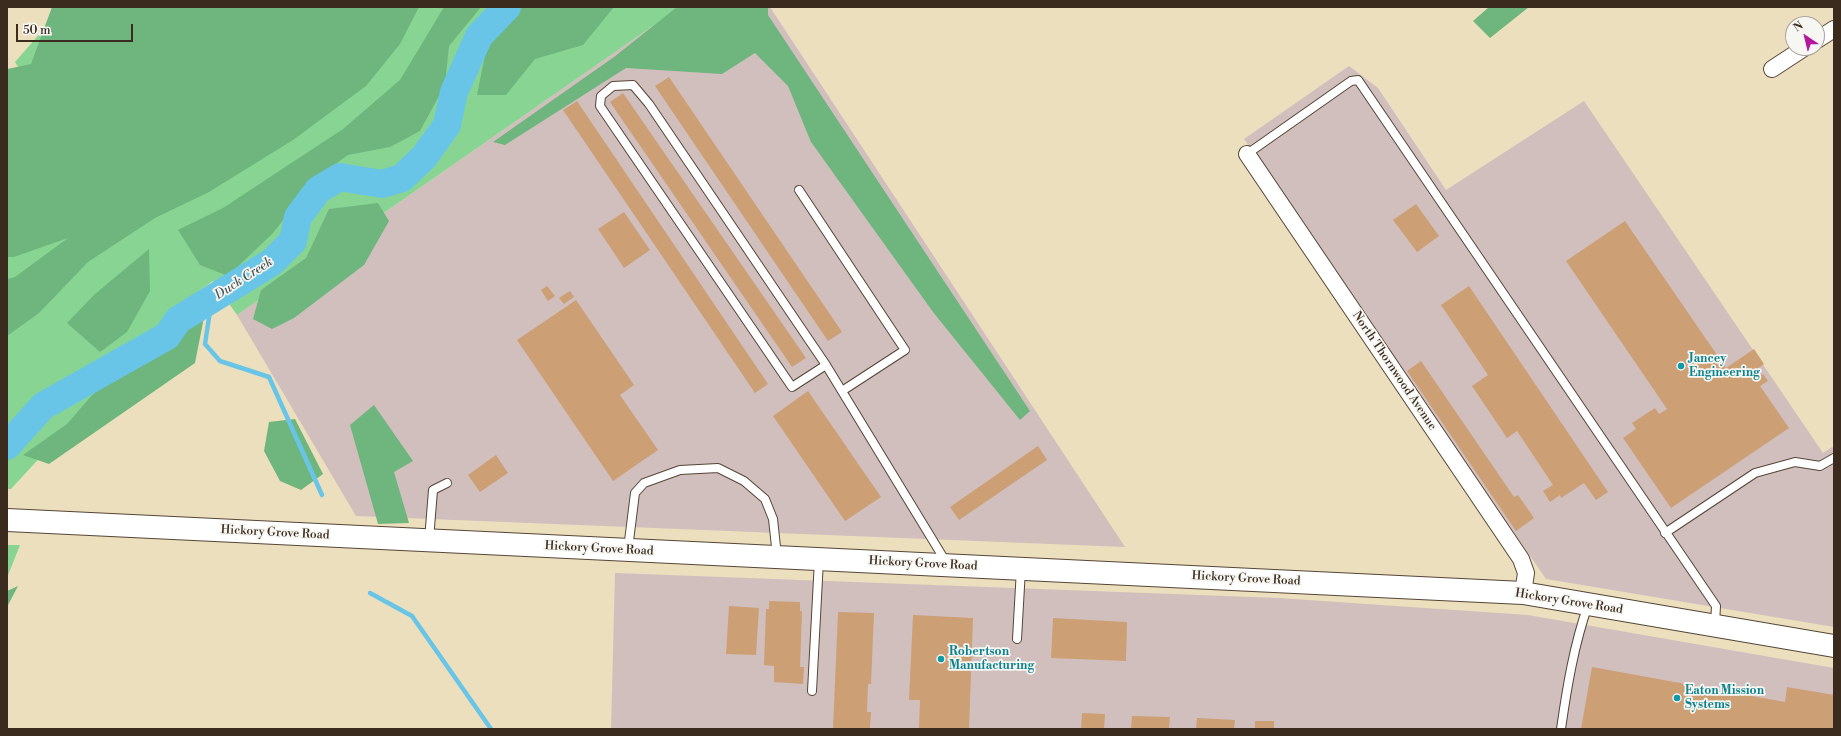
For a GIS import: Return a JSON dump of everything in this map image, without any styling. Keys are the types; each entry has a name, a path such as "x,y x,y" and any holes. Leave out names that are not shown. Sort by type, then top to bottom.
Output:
{"main road":[{"name":"Hickory Grove Road","path":"7,520 1523,593 1834,646"}],"street":[{"path":"1825,34 1834,28"},
{"path":"1772,69 1792,56"},
{"name":"North Thornwood Avenue","path":"1247,154 1521,559 1526,573 1523,593"}],"lane":[{"path":"1247,154 1351,81 1358,80 1716,606 1715,625"},
{"path":"826,365 792,387 600,106 601,96 613,86 633,85 649,104 826,365 947,565"},
{"path":"799,190 905,350 842,391"},
{"path":"1665,532 1755,473 1795,462 1820,466 1834,458"},
{"path":"628,550 635,493 644,483 680,470 718,468 744,481 765,499 773,518 777,557"},
{"path":"429,541 433,490 447,483"},
{"path":"812,691 819,559"},
{"path":"1017,639 1021,568"},
{"path":"1562,729 1567,687 1578,633 1588,604"}],"shaded area":[{"path":"680,7 770,7 1125,547 356,516 237,315"},
{"path":"1349,66 1378,88 1446,190 1584,101 1823,453 1832,447 1834,449 1834,627 1546,579 1244,139"},
{"path":"615,573 1279,598 1528,615 1834,668 1834,729 611,729"}],"green space":[{"path":"52,7 419,7 400,44 366,86 293,140 209,192 155,218 88,262 39,313 7,336 7,279 15,277 68,238 14,257 7,257 7,69 31,64"},
{"path":"63,7 680,7 237,315 213,281 183,302 11,489 7,489 7,241 95,189 15,62"},
{"path":"444,7 481,7 449,46 445,85 420,131 390,147 348,155 315,179 273,233 228,276 200,265 178,230 223,208 343,129 400,80"},
{"path":"516,7 614,7 583,45 535,59 506,95 477,95 485,55 502,22"},
{"path":"677,7 768,7 768,15 1030,411 1020,420 933,312 811,142 788,86 755,53 722,74 626,68 505,145 493,142 614,57"},
{"path":"1489,7 1529,7 1490,38 1473,21"},
{"path":"378,203 389,221 364,265 294,318 272,329 253,319 261,290 306,258 329,209"},
{"path":"149,249 150,291 127,332 100,352 67,323 95,294"},
{"path":"196,301 205,312 195,363 49,464 23,455 67,424 107,378 166,344"},
{"path":"374,405 413,461 394,472 409,523 378,524 350,425"},
{"path":"295,419 323,474 301,490 280,481 264,451 269,422"},
{"path":"7,545 20,545 7,578"},
{"path":"18,586 7,607 7,591"}],"building":[{"path":"669,77 842,332 828,341 655,86"},
{"path":"623,93 806,358 792,367 610,102"},
{"path":"577,101 768,384 755,393 563,110"},
{"path":"1416,204 1439,236 1417,252 1393,220"},
{"path":"624,212 650,250 624,268 598,229"},
{"name":"Jancey Engineering","path":"1625,221 1726,368 1754,349 1764,364 1752,373 1756,379 1763,374 1768,381 1760,386 1789,428 1671,508 1623,438 1636,429 1632,423 1655,408 1659,414 1667,409 1566,261"},
{"path":"547,286 555,296 548,301 541,290"},
{"path":"1469,286 1608,492 1596,500 1584,483 1561,498 1560,495 1550,502 1543,491 1553,485 1517,431 1507,438 1472,386 1488,375 1441,305"},
{"path":"570,291 574,297 564,304 559,298"},
{"path":"576,300 634,385 620,395 658,450 613,481 517,340"},
{"path":"1421,361 1514,497 1518,495 1534,518 1516,531 1407,371"},
{"path":"808,391 881,497 845,521 773,416"},
{"path":"1038,446 1047,460 959,520 950,507"},
{"path":"496,455 508,473 480,492 468,475"},
{"path":"769,601 800,602 800,611 802,611 800,667 804,667 803,684 774,682 774,666 764,665 766,609 769,609"},
{"path":"729,606 759,608 756,655 726,654"},
{"path":"838,612 874,613 871,684 868,684 867,712 871,712 870,729 833,729"},
{"name":"Robertson Manufacturing","path":"913,615 973,618 969,729 919,729 920,700 909,700"},
{"path":"1053,618 1127,622 1126,661 1051,658"},
{"name":"Eaton Mission Systems","path":"1592,667 1785,702 1787,687 1834,695 1834,729 1581,729"},
{"path":"1082,713 1105,714 1104,729 1081,729"},
{"path":"1132,716 1170,717 1169,729 1131,729"},
{"path":"1197,718 1235,720 1234,729 1196,729"},
{"path":"1255,721 1274,721 1274,729 1255,729"}],"waterway":[{"name":"Duck Creek","path":"7,446 43,406 167,336 178,320 272,262 293,241 298,217 318,190 340,177 382,184 402,178 424,157 447,125 454,92 479,36 507,7"},
{"path":"212,298 205,344 220,361 269,377 322,495"},
{"path":"370,593 412,616 491,729"}],"place":[{"name":"Jancey Engineering","path":"1681,366"},
{"name":"Robertson Manufacturing","path":"941,659"},
{"name":"Eaton Mission Systems","path":"1677,698"}]}
